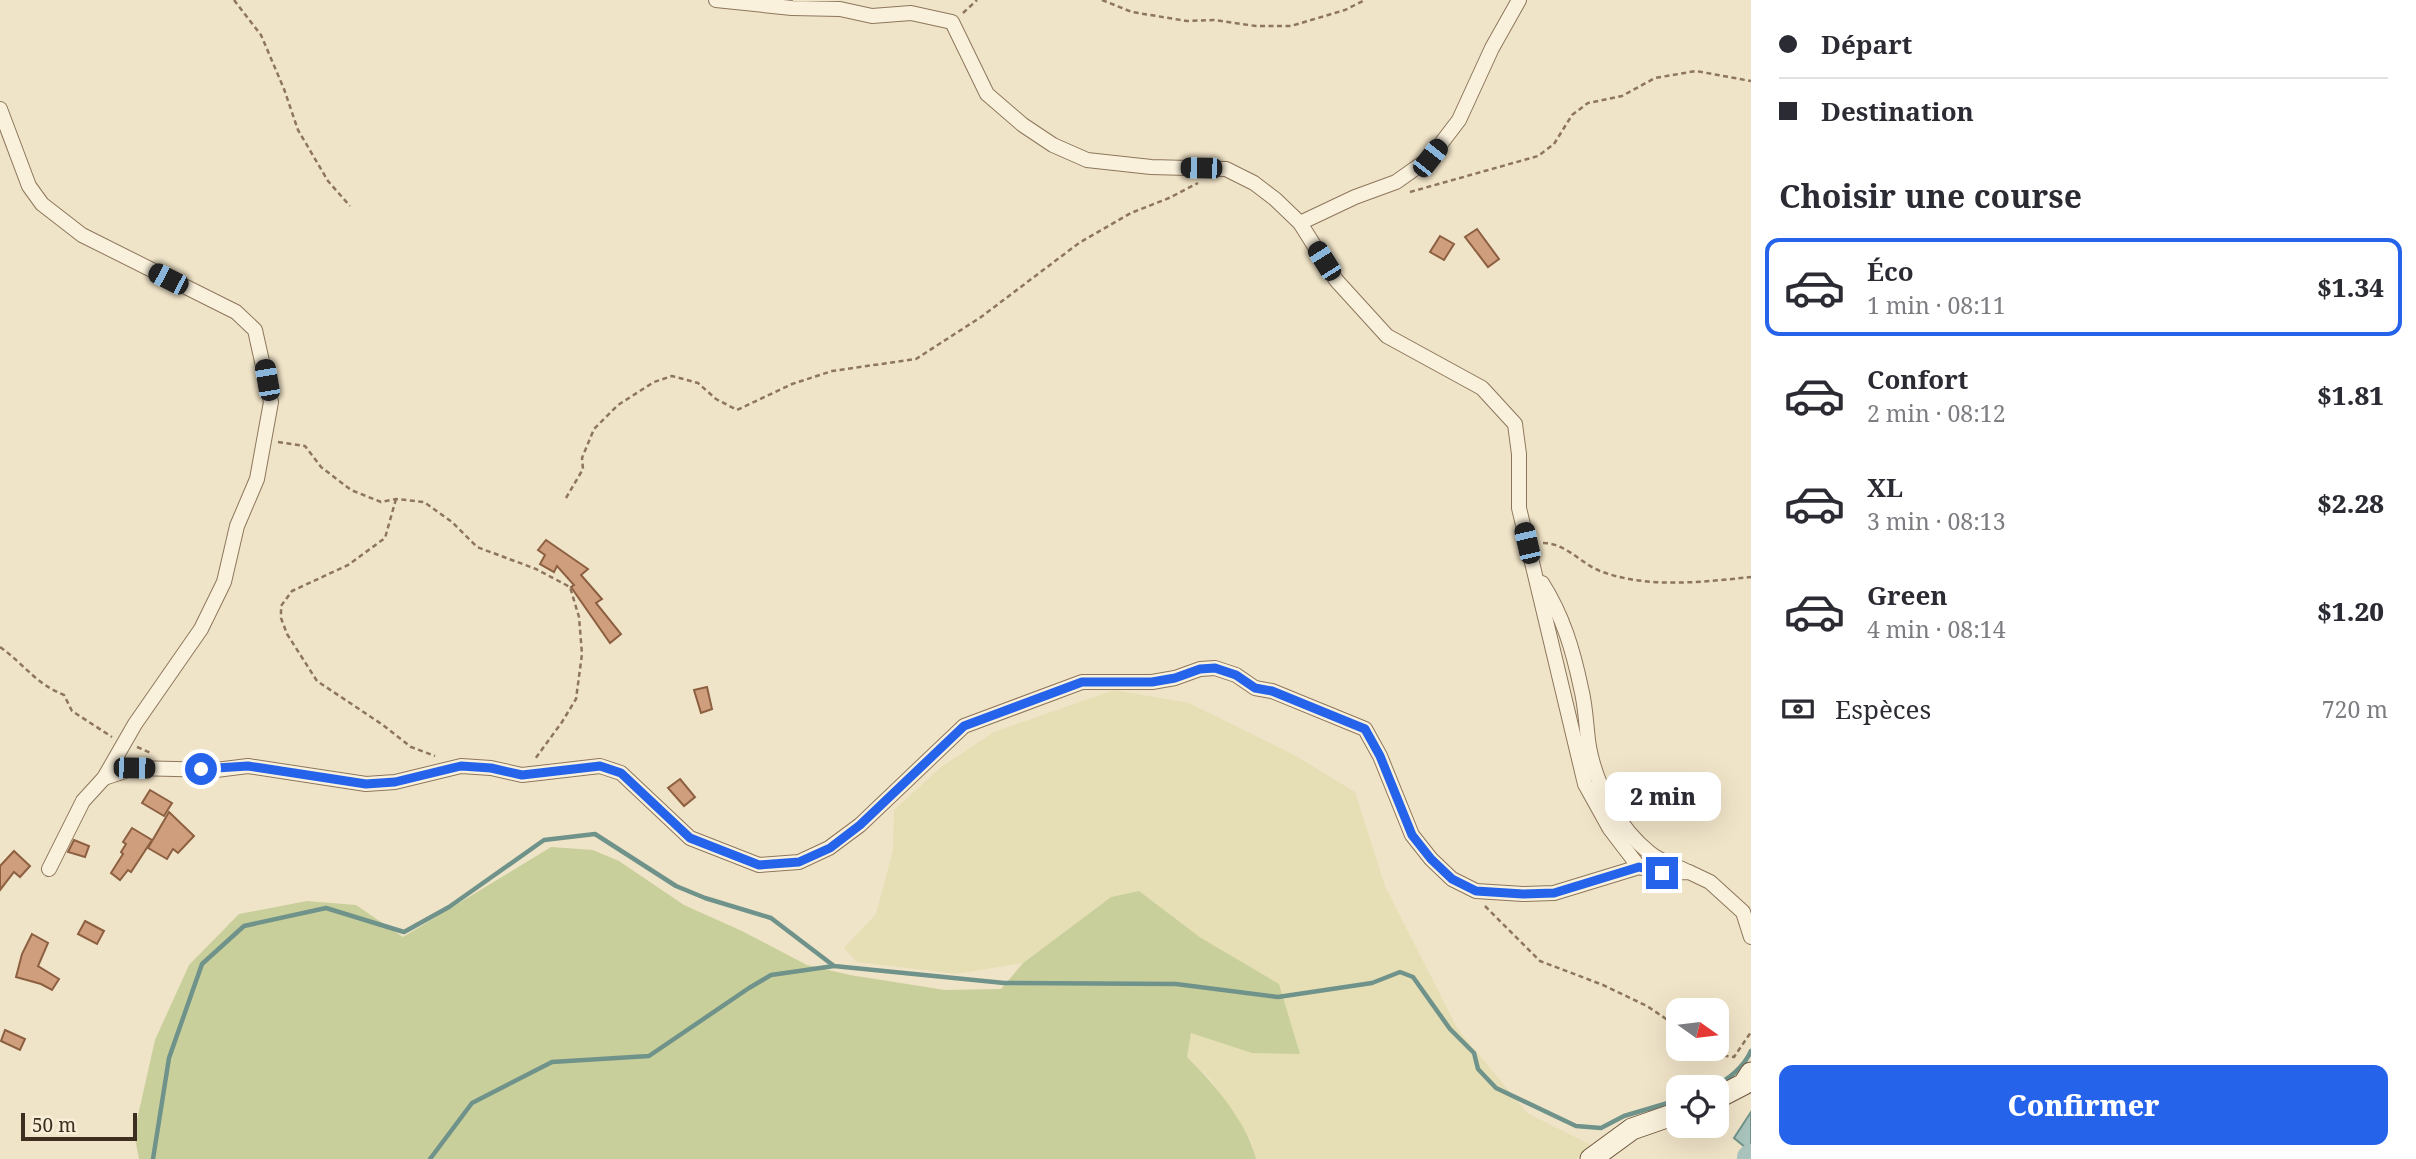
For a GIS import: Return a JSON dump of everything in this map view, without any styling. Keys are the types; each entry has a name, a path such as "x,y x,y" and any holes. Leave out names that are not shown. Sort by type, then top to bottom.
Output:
{"street":[{"path":"716,0 792,8 840,9 872,16 911,13 952,22 987,94 1023,125 1053,145 1087,160 1151,167 1226,169 1254,183 1275,198 1300,223 1336,280 1387,335 1482,388 1515,424 1519,454 1519,508 1585,784 1610,829 1639,867"},
{"path":"1300,223 1396,181 1430,158 1459,120 1492,48 1519,0"},
{"path":"0,109 29,186 42,204 82,235 236,312 255,330 271,402 257,479 237,526 225,582 201,629 124,743 104,778 83,801 50,869"},
{"path":"1535,573 1558,608 1569,639 1582,690 1590,750 1606,799 1651,855 1710,883 1743,912 1751,937"},
{"path":"104,778 134,768 216,770 248,766 366,784 395,782 461,766 491,768 522,775 600,766 621,773 690,838 759,865 799,862 830,848 860,825 964,726 1082,682 1152,682 1175,678 1200,669 1215,668 1236,675 1255,688 1272,691 1365,729 1380,756 1412,835 1452,879 1476,891 1554,893 1639,867 1662,873 1689,872"},
{"path":"1729,1092 1744,1084 1751,1073"},
{"path":"1591,1159 1632,1129 1666,1117"}],"path":[{"path":"234,0 261,35 298,130 328,181 350,206"},
{"path":"952,22 977,0"},
{"path":"1102,0 1132,12 1186,21 1214,20 1256,26 1292,26 1345,10 1365,0"},
{"path":"1386,186 1410,192 1538,156 1554,144 1572,115 1588,103 1622,96 1655,78 1696,71 1751,81"},
{"path":"566,498 583,469 582,458 594,429 618,405 654,382 672,376 698,383 716,399 737,410 792,384 832,371 916,359 981,317 1079,243 1131,213 1169,198 1226,169"},
{"path":"265,439 305,446 321,467 351,490 381,502 396,499 424,502 452,522 477,547 536,569 570,587 579,617 582,654 576,699 562,723 522,775"},
{"path":"396,499 385,538 348,565 292,591 281,606 281,618 317,681 411,747 461,766"},
{"path":"1527,543 1552,543 1599,571 1627,577 1674,583 1751,577"},
{"path":"0,647 18,660 45,688 64,695 72,711 102,732 151,753"},
{"path":"1476,891 1482,903 1540,961 1603,985 1647,1006 1666,1019"},
{"path":"1729,1056 1734,1056 1751,1031"}],"shaded area":[{"path":"1114,690 1189,703 1296,756 1355,792 1385,886 1457,1028 1527,1113 1593,1146 1576,1159 1256,1159 1252,1143 1211,1080 1187,1057 1191,1032 1252,1053 1299,1054 1201,938 1139,891 1111,897 1023,963 956,974 857,962 844,948 876,914 893,850 894,810 941,767 994,732"}],"green space":[{"path":"551,847 593,850 619,861 684,905 807,965 850,975 945,990 1001,989 1023,963 1111,897 1139,891 1201,938 1279,984 1300,1054 1252,1053 1191,1033 1187,1057 1238,1118 1256,1159 139,1159 134,1133 155,1040 189,965 239,914 307,901 356,905 403,937"}],"water":[{"path":"1751,1112 1751,1152 1734,1138"}],"building":[{"path":"1477,229 1499,259 1488,267 1465,237"},
{"path":"1440,236 1454,244 1444,260 1430,252"},
{"path":"546,540 588,569 581,575 602,599 596,603 621,634 610,643 571,587 574,585 557,566 554,572 540,564 545,555 538,550"},
{"path":"707,687 712,709 701,713 694,690"},
{"path":"680,779 695,797 684,806 668,788"},
{"path":"150,790 172,803 164,816 142,803"},
{"path":"169,812 194,836 178,853 173,849 167,859 148,848"},
{"path":"132,828 152,840 131,872 128,870 120,880 111,873 123,854 121,852 126,844 123,842"},
{"path":"74,840 89,846 85,857 68,852"},
{"path":"14,851 30,866 20,877 14,872 0,890 0,866"},
{"path":"85,921 104,931 97,944 78,934"},
{"path":"32,934 48,943 38,966 59,979 52,990 16,977 22,954"},
{"path":"5,1030 25,1039 20,1050 1,1041"}],"waterway":[{"path":"153,1159 169,1058 202,964 244,926 326,908 404,932 449,907 544,840 595,834 676,886 705,898 771,918 834,966 1004,983 1176,984 1278,997 1372,983 1400,972 1413,977 1450,1029 1474,1053 1478,1069 1496,1088 1576,1126 1601,1128 1624,1116 1666,1104"},
{"path":"430,1159 472,1103 552,1062 649,1056 771,975 834,966"},
{"path":"1729,1077 1751,1051"}],"route":[{"path":"201,769 248,766 366,784 395,782 461,766 491,768 522,775 600,766 621,773 690,838 759,865 799,862 830,848 860,825 964,726 1082,682 1152,682 1175,678 1200,669 1215,668 1236,675 1255,688 1272,691 1298,704 1365,729 1380,756 1412,835 1452,879 1476,891 1554,893 1639,867 1662,873"}]}
